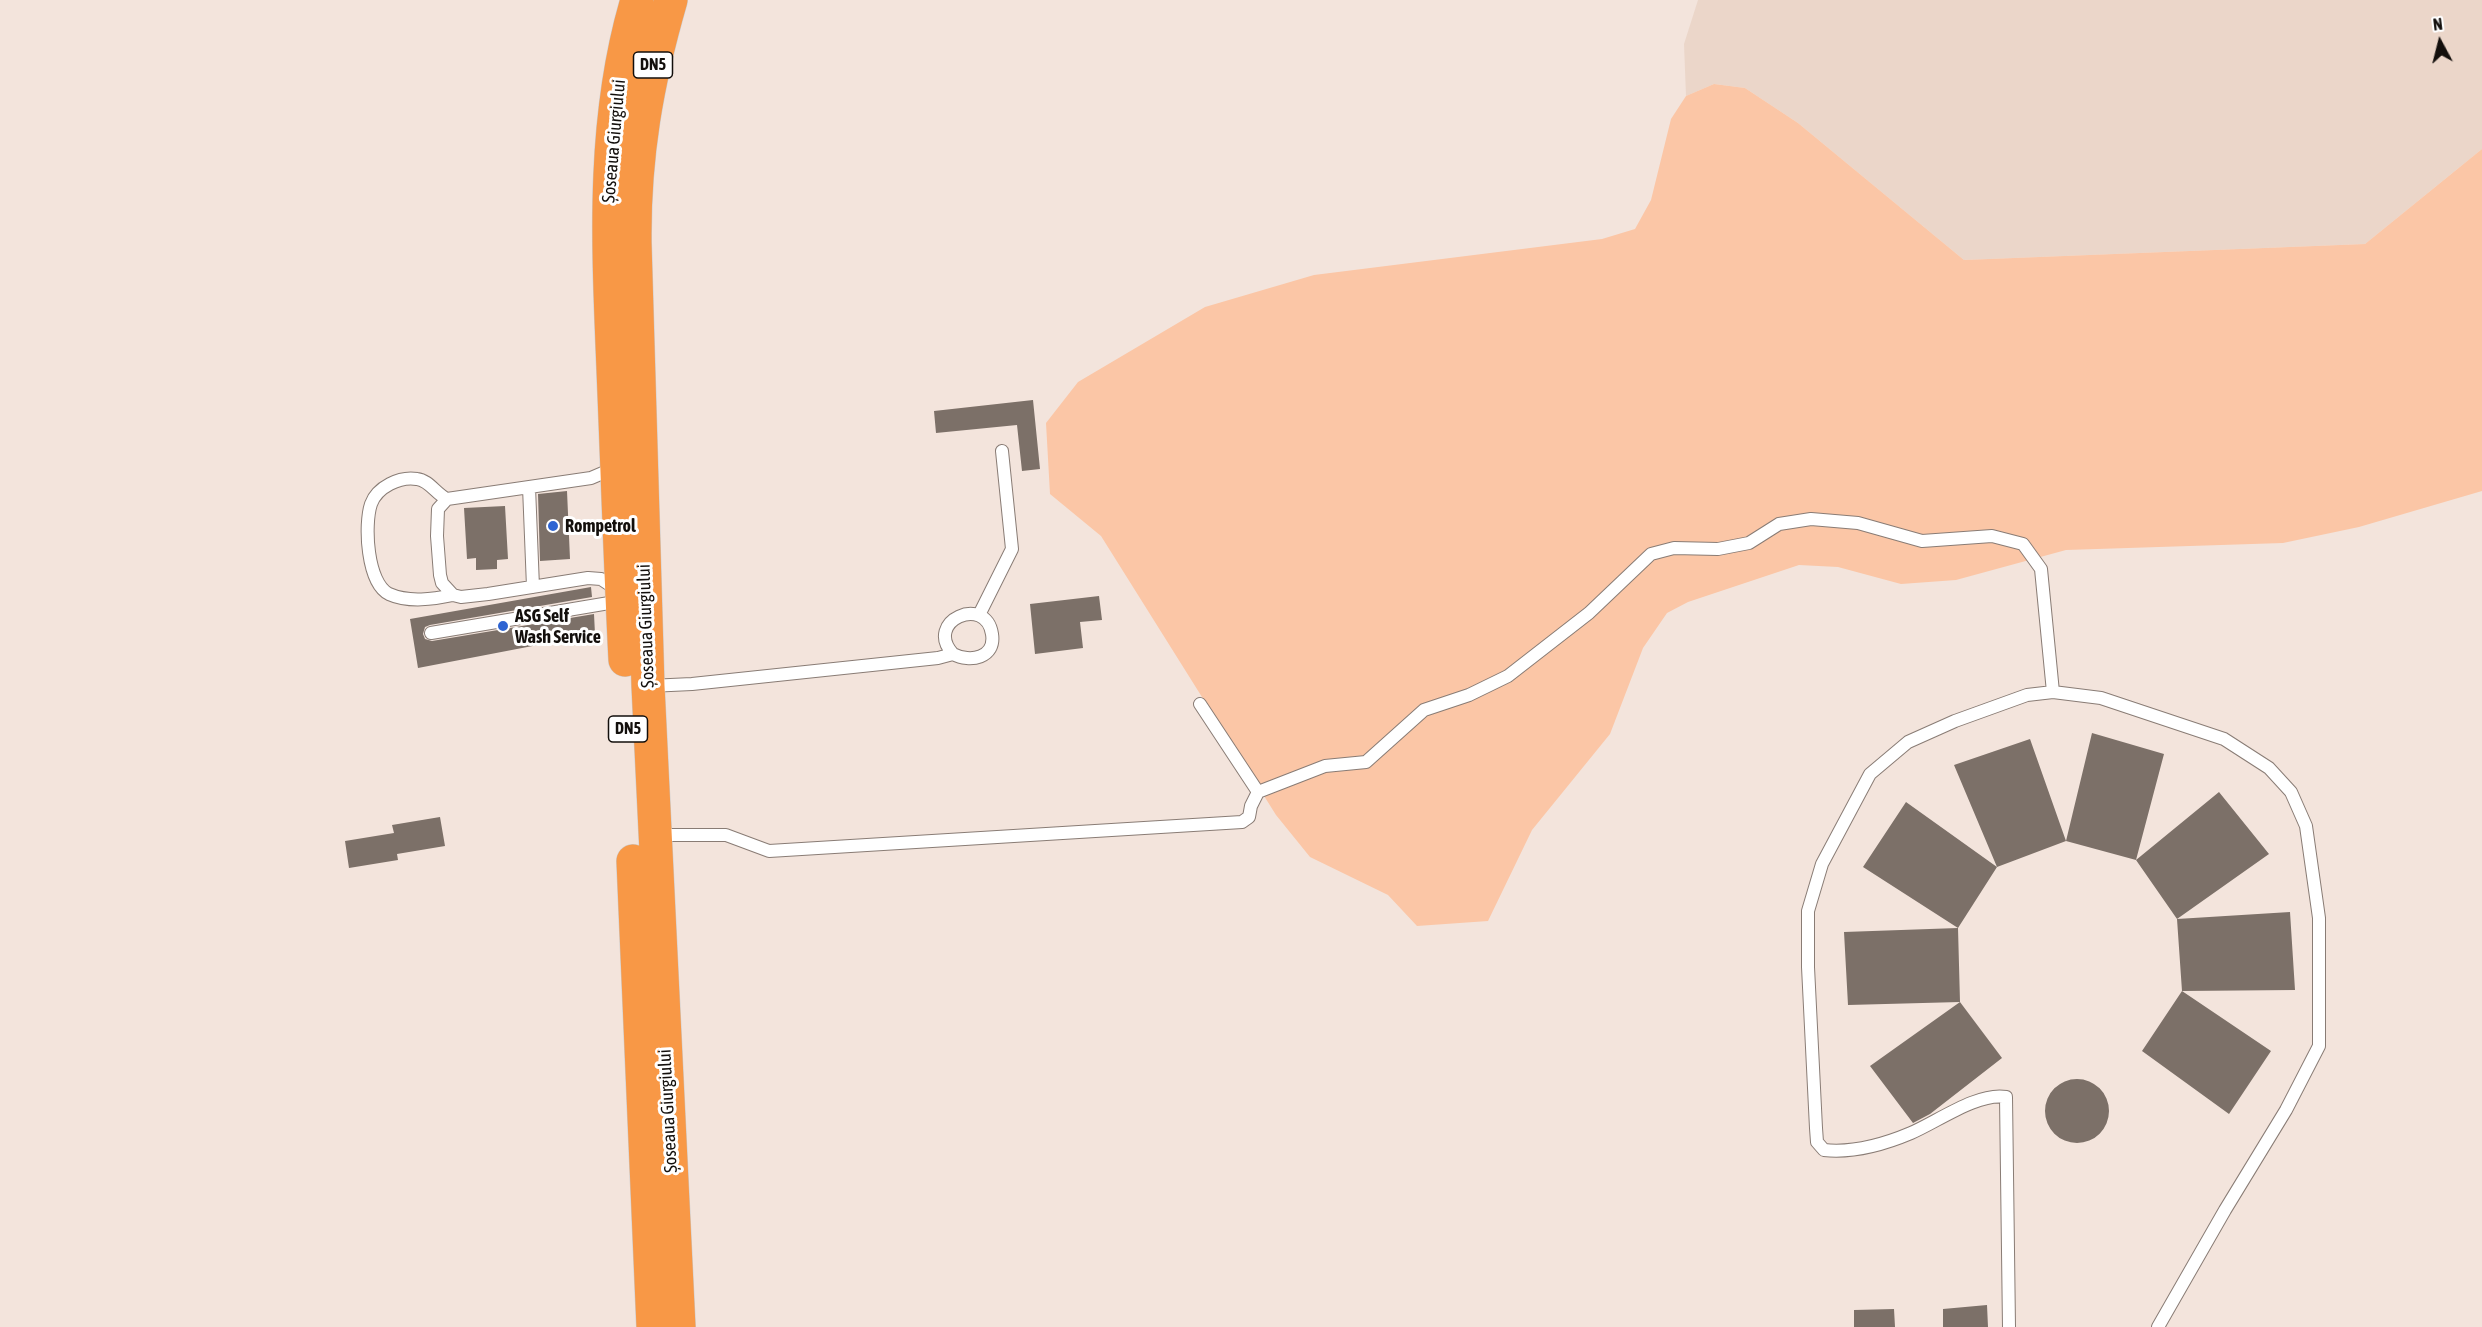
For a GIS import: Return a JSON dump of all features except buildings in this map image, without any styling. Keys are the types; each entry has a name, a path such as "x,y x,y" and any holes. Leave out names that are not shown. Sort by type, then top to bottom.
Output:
{"highway":[{"name":"Șoseaua Giurgiului","path":"637,0 618,80 608,168 609,268 652,1327"},
{"name":"Șoseaua Giurgiului","path":"671,0 654,62 640,132 634,205 648,686 679,1327"}],"lane":[{"path":"979,615 1012,549 1013,539 1002,451"},
{"path":"430,633 622,598 612,585 601,579 461,597 453,595 432,600 403,598 388,594 377,583 372,571 370,555 368,521 371,503 378,492 389,484 408,478 419,478 440,496 447,499 591,478 605,472 617,462"},
{"path":"529,487 533,587"},
{"path":"447,499 438,509 437,536 442,584 453,595"},
{"path":"654,835 726,835 770,851 1242,822 1250,817 1251,806 1258,792 1325,766 1365,762 1424,710 1469,695 1508,676 1589,613 1651,554 1674,548 1718,549 1749,543 1779,524 1811,519 1858,523 1922,541 1992,536 2023,544 2041,568 2053,692"},
{"path":"962,614 979,615 987,622 992,634 989,648 984,654 972,660 953,654 946,643 947,627 954,618 962,614"},
{"path":"648,686 692,684 903,662 953,654"},
{"path":"2008,1327 2006,1097 1991,1096 1909,1134 1844,1152 1824,1150 1817,1142 1816,1128 1808,967 1808,912 1822,864 1870,774 1908,742 1955,721 2027,695 2053,692 2101,698 2224,740 2269,768 2291,792 2306,826 2319,918 2319,1047 2286,1110 2158,1327"},
{"path":"1200,704 1258,792"}],"shaded area":[{"path":"1698,0 2482,0 2482,149 2365,244 1964,260 1798,123 1745,88 1714,84 1686,96 1684,44"},
{"path":"1714,84 1745,88 1798,123 1964,260 2365,244 2482,149 2482,491 2359,527 2283,543 2066,550 1956,580 1901,584 1838,567 1799,565 1688,602 1667,613 1643,648 1610,734 1532,830 1488,921 1417,926 1388,895 1310,857 1276,815 1101,536 1050,494 1046,423 1078,382 1205,307 1314,275 1602,239 1635,229 1651,200 1671,119 1686,96"}],"place":[{"name":"Rompetrol","path":"553,526"},
{"name":"ASG Self Wash Service","path":"503,626"}]}
